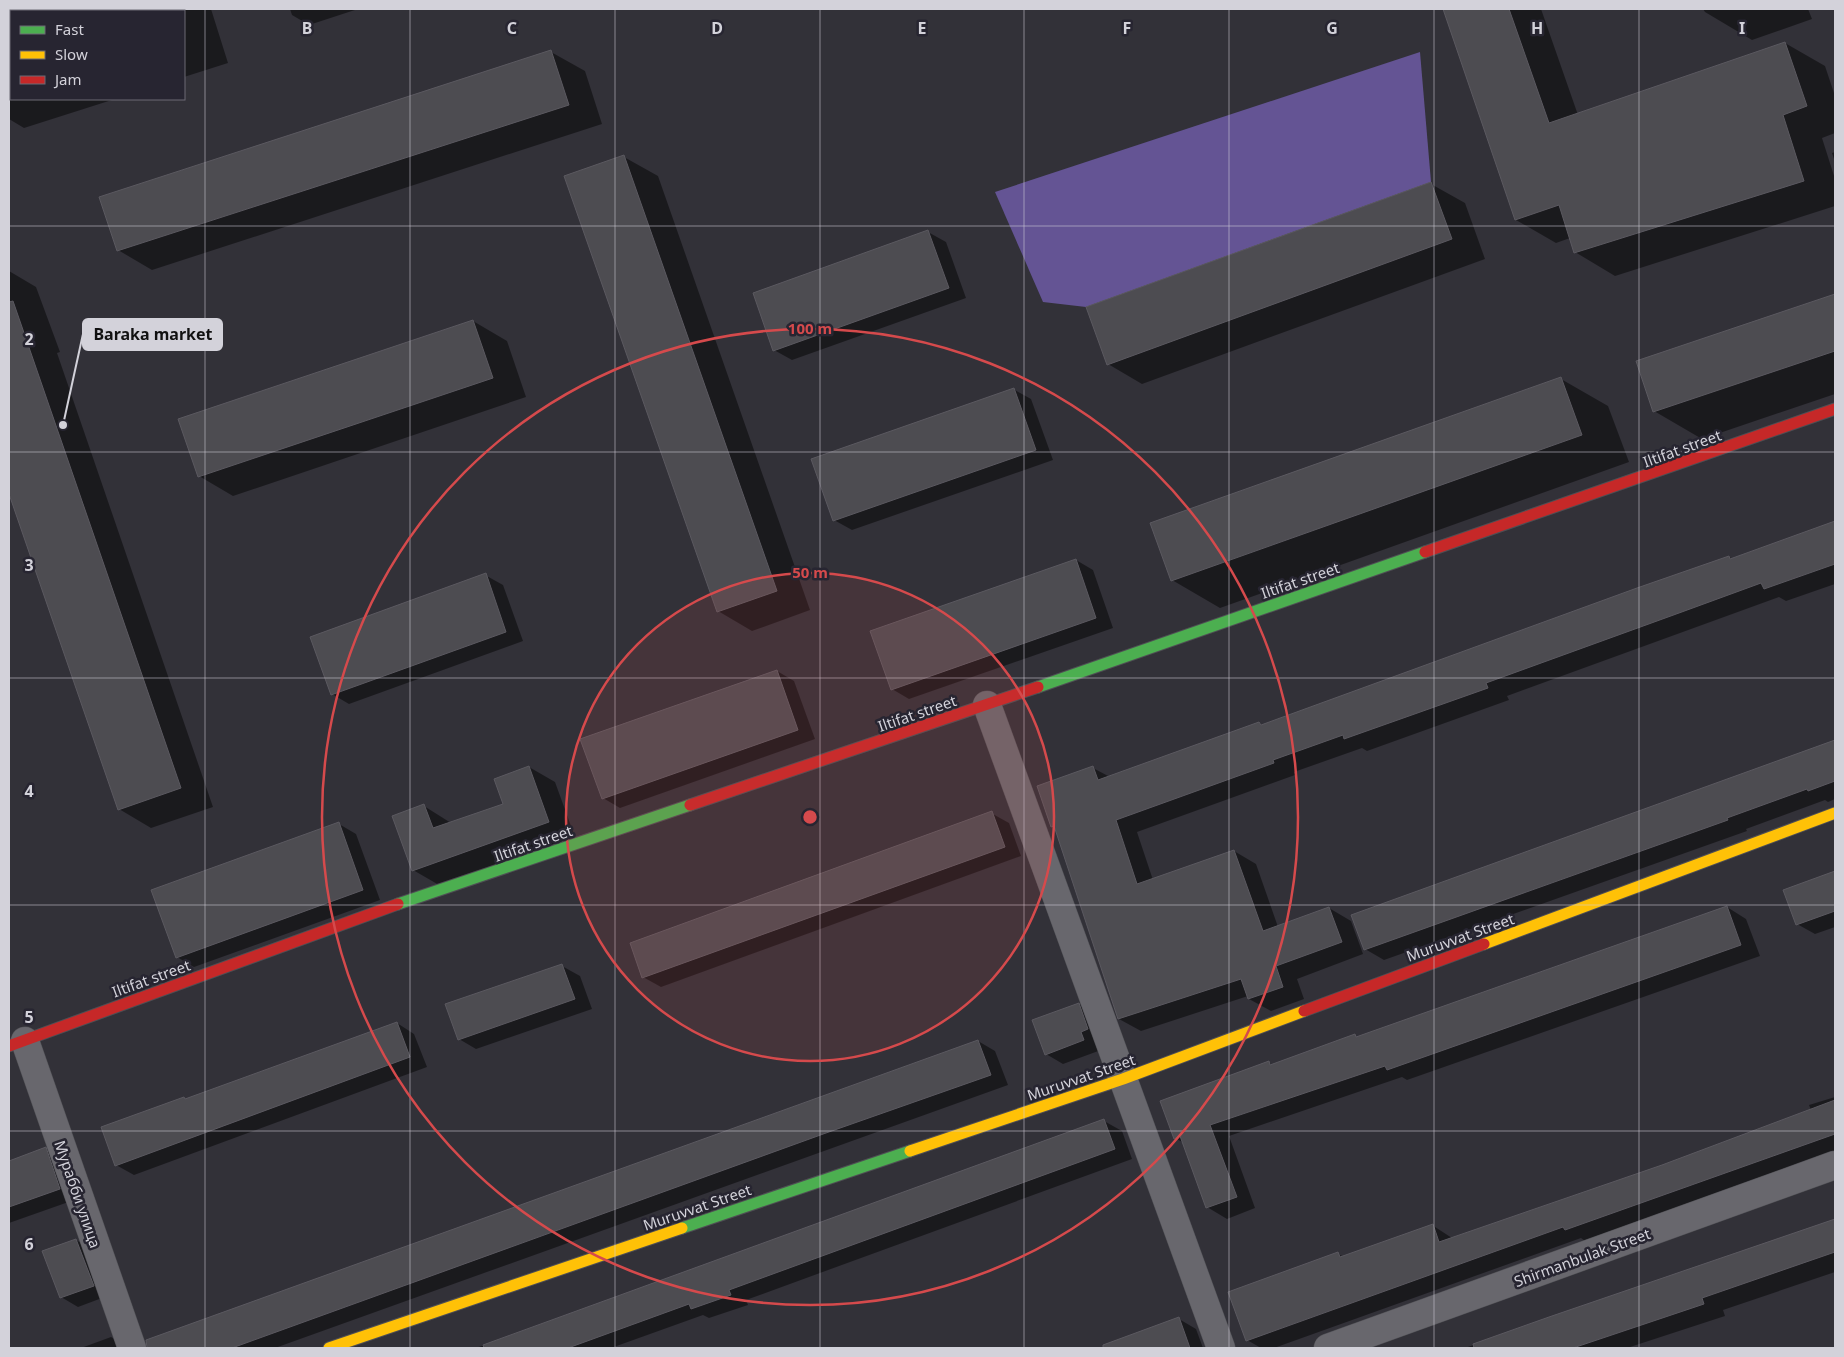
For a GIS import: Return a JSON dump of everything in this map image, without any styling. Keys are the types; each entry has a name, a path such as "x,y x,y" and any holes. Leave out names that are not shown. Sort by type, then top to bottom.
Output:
{"street":[{"name":"Iltifаt street","path":"17,1044 402,903 987,705 1835,409"},
{"path":"987,705 1221,1348"},
{"name":"Muruvvat Street","path":"329,1348 1123,1079 1835,813"},
{"name":"Мурабби улица","path":"17,1044 132,1348"},
{"name":"Shirmаnbulak Street","path":"1328,1348 1835,1165"}],"shaded area":[{"path":"1420,52 1431,182 1086,307 1043,302 995,192"}],"building":[{"path":"1443,9 1509,9 1549,123 1785,42 1807,106 1783,115 1804,181 1574,253 1559,205 1515,220"},
{"path":"551,50 569,105 117,251 99,197"},
{"path":"624,155 777,591 717,612 564,176"},
{"path":"1431,182 1452,239 1107,365 1086,307"},
{"path":"928,230 949,288 773,351 753,293"},
{"path":"1835,294 1835,351 1653,412 1636,361"},
{"path":"13,301 181,788 118,810 9,494 9,302"},
{"path":"473,320 493,378 198,477 178,419"},
{"path":"1561,377 1582,435 1171,581 1150,523"},
{"path":"1014,388 1036,450 833,521 811,459"},
{"path":"1835,521 1835,564 1764,589 1761,583 1486,683 1488,688 1344,739 1343,735 1273,760 1274,763 1116,820 1137,884 1234,850 1263,931 1329,907 1342,942 1276,966 1283,987 1248,999 1241,979 1118,1019 1054,826 1051,827 1037,786 1093,766 1098,780 1259,722 1261,725 1637,588 1729,556 1730,559"},
{"path":"1076,559 1096,618 891,690 870,631"},
{"path":"486,573 506,632 331,695 310,637"},
{"path":"777,670 798,730 602,799 580,739"},
{"path":"1835,740 1835,781 1808,791 1807,789 1727,818 1728,820 1364,950 1351,915"},
{"path":"529,766 549,822 412,871 392,816 424,804 433,828 503,804 494,779"},
{"path":"992,811 1005,847 642,978 630,943"},
{"path":"339,822 363,890 176,958 151,890"},
{"path":"1835,871 1835,911 1796,925 1783,890"},
{"path":"1727,906 1741,945 1387,1070 1385,1066 1210,1125 1237,1197 1206,1208 1180,1136 1174,1139 1160,1101 1269,1061 1270,1065 1355,1034 1356,1037"},
{"path":"562,964 575,999 458,1040 445,1004"},
{"path":"1079,1003 1088,1029 1081,1032 1084,1040 1045,1055 1032,1020"},
{"path":"397,1022 410,1057 115,1166 101,1127 184,1097 185,1099"},
{"path":"978,1040 991,1075 232,1348 147,1348 146,1340"},
{"path":"1835,1100 1835,1134 1565,1230 1563,1227 1246,1341 1228,1292 1338,1252 1340,1257 1433,1224 1439,1242 1662,1165"},
{"path":"1104,1119 1115,1149 729,1290 731,1295 691,1309 689,1304 568,1348 484,1348 483,1345"},
{"path":"46,1147 60,1189 9,1207 9,1161"},
{"path":"1835,1219 1835,1252 1702,1298 1704,1304 1573,1348 1474,1348 1473,1344"},
{"path":"76,1239 94,1286 60,1298 42,1251"},
{"path":"1179,1317 1190,1348 1103,1348 1103,1345"}],"traffic: fast":[{"path":"1038,687 1425,552"},
{"path":"398,904 690,805"},
{"path":"682,1228 910,1151"}],"traffic: slow":[{"path":"1484,944 1835,813"},
{"path":"910,1151 1123,1079 1304,1011"},
{"path":"329,1348 682,1228"}],"traffic: jam":[{"path":"1425,552 1835,409"},
{"path":"690,805 1038,687"},
{"path":"9,1046 398,904"},
{"path":"1304,1011 1484,944"}],"place":[{"name":"Baraka market","path":"63,425"}]}
